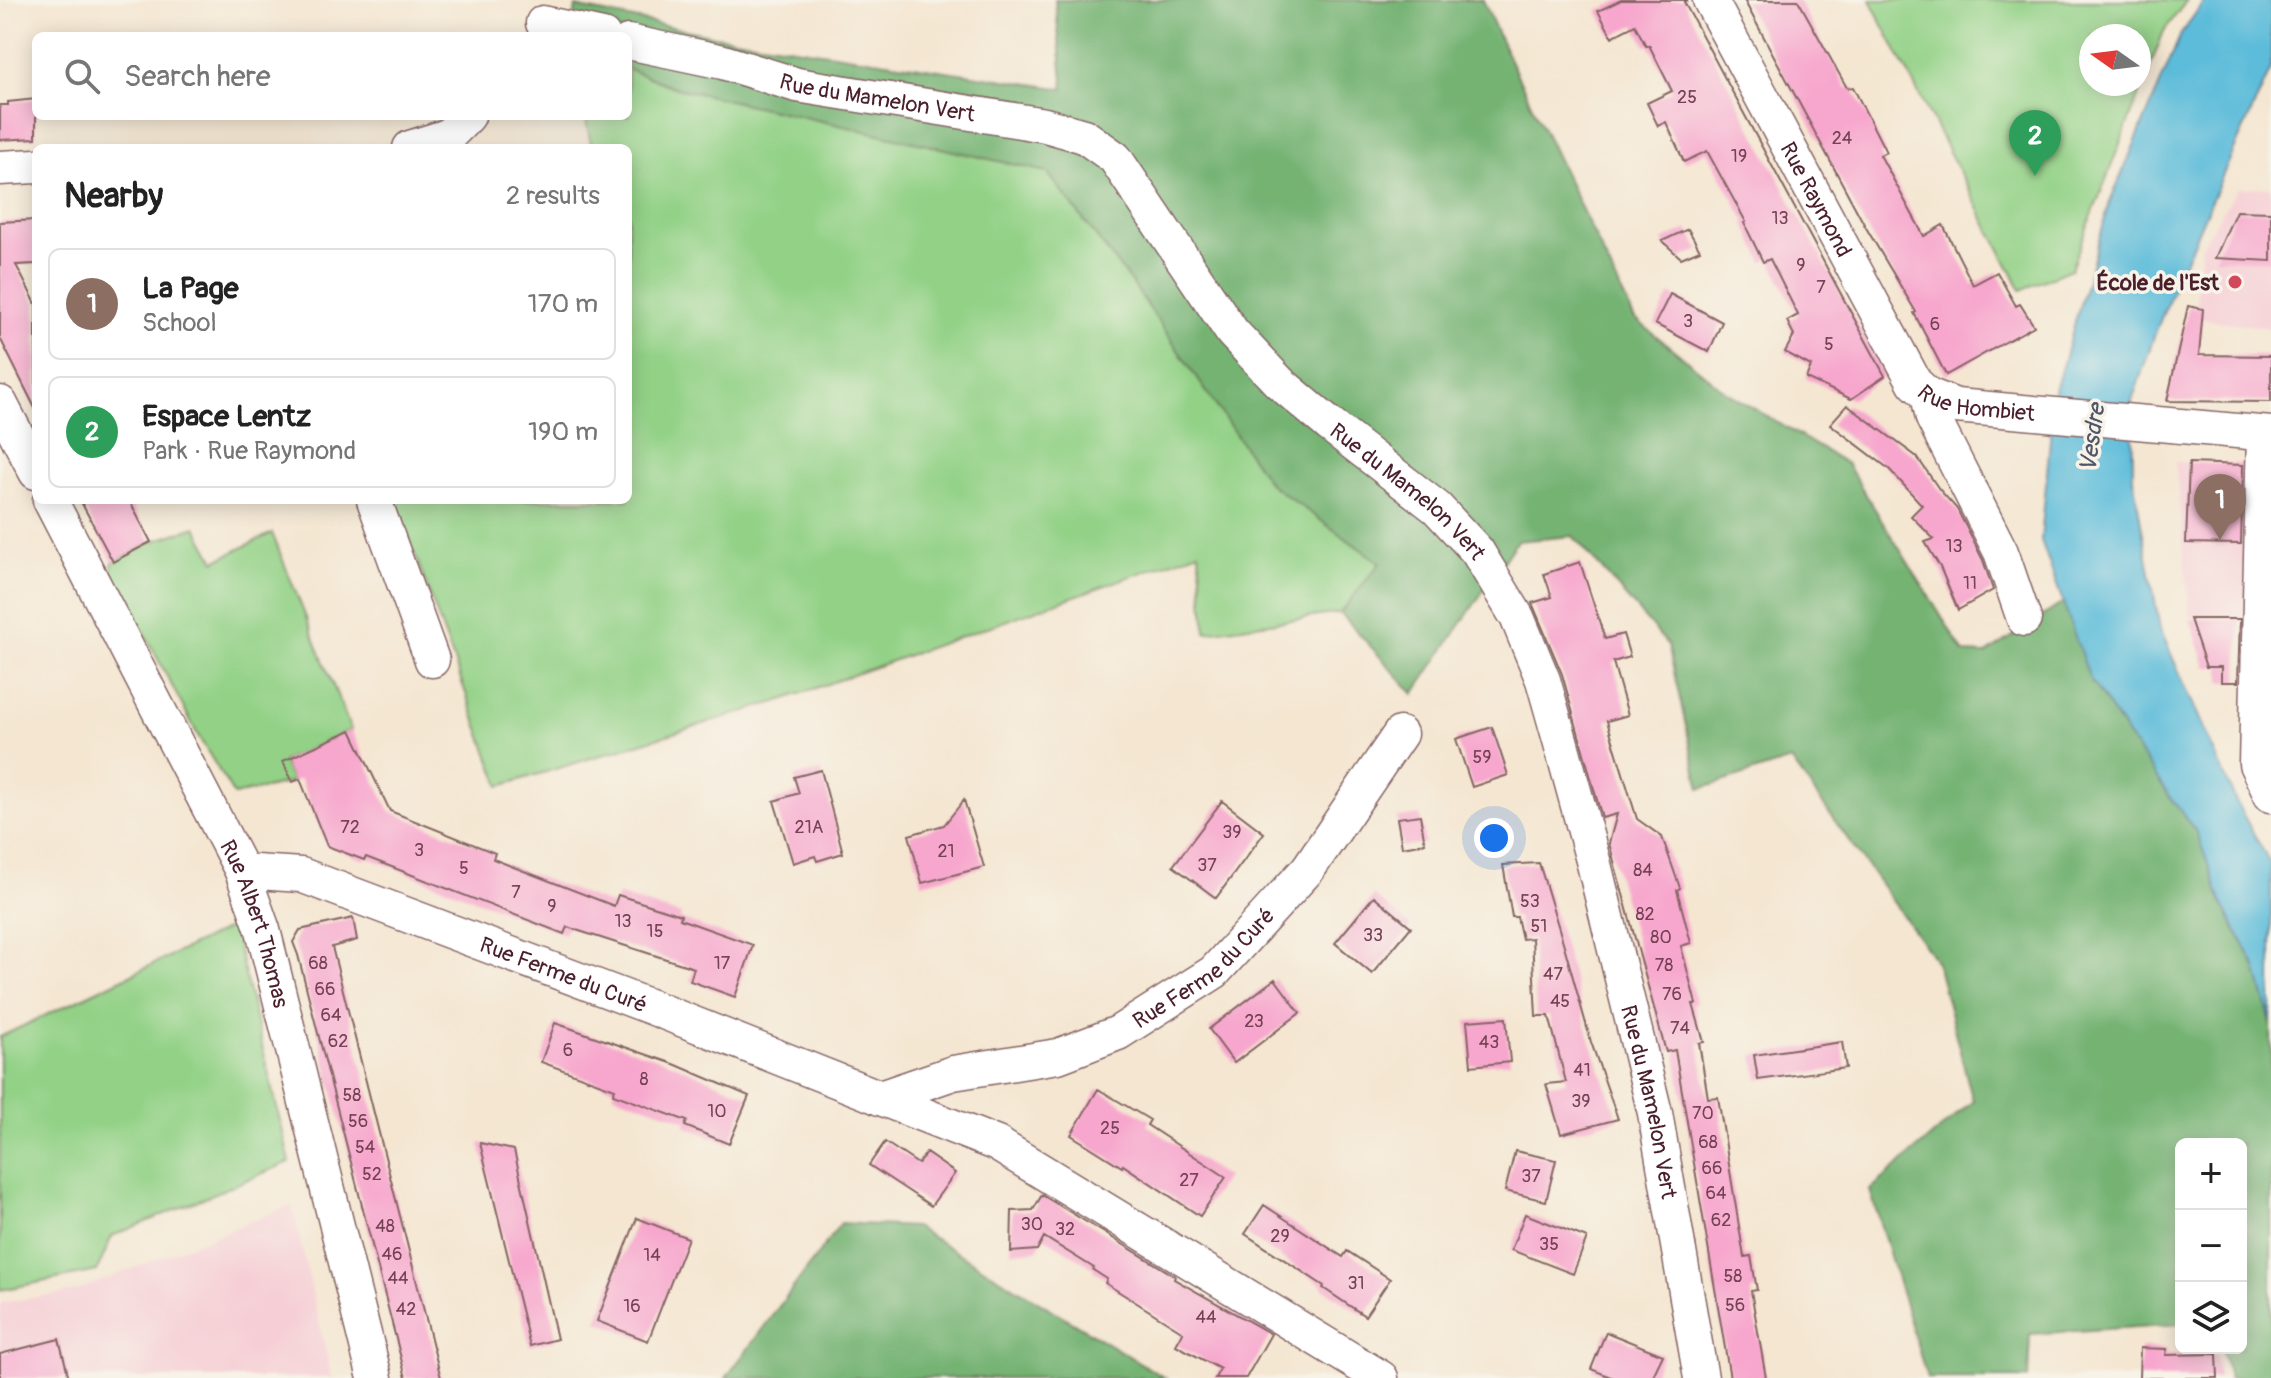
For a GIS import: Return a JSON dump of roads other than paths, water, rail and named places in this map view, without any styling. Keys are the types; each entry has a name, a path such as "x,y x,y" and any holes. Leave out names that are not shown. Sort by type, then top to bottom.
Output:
{"street":[{"name":"Rue Raymond","path":"1710,0 1915,383 1928,395"},
{"path":"541,20 588,32"},
{"name":"Rue du Mamelon Vert","path":"632,43 723,62 797,85 1045,125 1084,136 1115,158 1232,332 1267,371 1330,425 1437,508 1477,551 1517,617 1543,680 1586,837 1655,1113 1701,1378"},
{"path":"423,144 448,136 464,120"},
{"path":"0,168 32,166"},
{"name":"Rue Hombiet","path":"1928,395 1956,406 2268,434"},
{"name":"Rue Hombiet","path":"1928,395 1933,418 2001,552 2024,619"},
{"path":"0,403 32,464"},
{"path":"2268,434 2256,764 2271,795"},
{"name":"Rue Albert Thomas","path":"52,504 242,871 263,930 375,1378"},
{"path":"375,504 432,660"},
{"name":"Rue Ferme du Curé","path":"880,1098 953,1073 1058,1056 1118,1033 1214,972 1308,869 1400,734"},
{"name":"Rue Ferme du Curé","path":"242,871 301,875 664,1012 997,1144 1381,1378"}],"water":[{"name":"Vesdre","path":"2205,0 2271,0 2271,69 2157,328 2132,401 2133,478 2160,629 2237,804 2271,865 2271,1022 2256,967 2221,901 2197,833 2090,679 2041,540 2054,394 2110,202 2181,34"}],"place":[{"name":"Espace Lentz","path":"2035,176"},
{"name":"École de l'Est","path":"2235,282"},
{"name":"La Page","path":"2220,540"}]}
